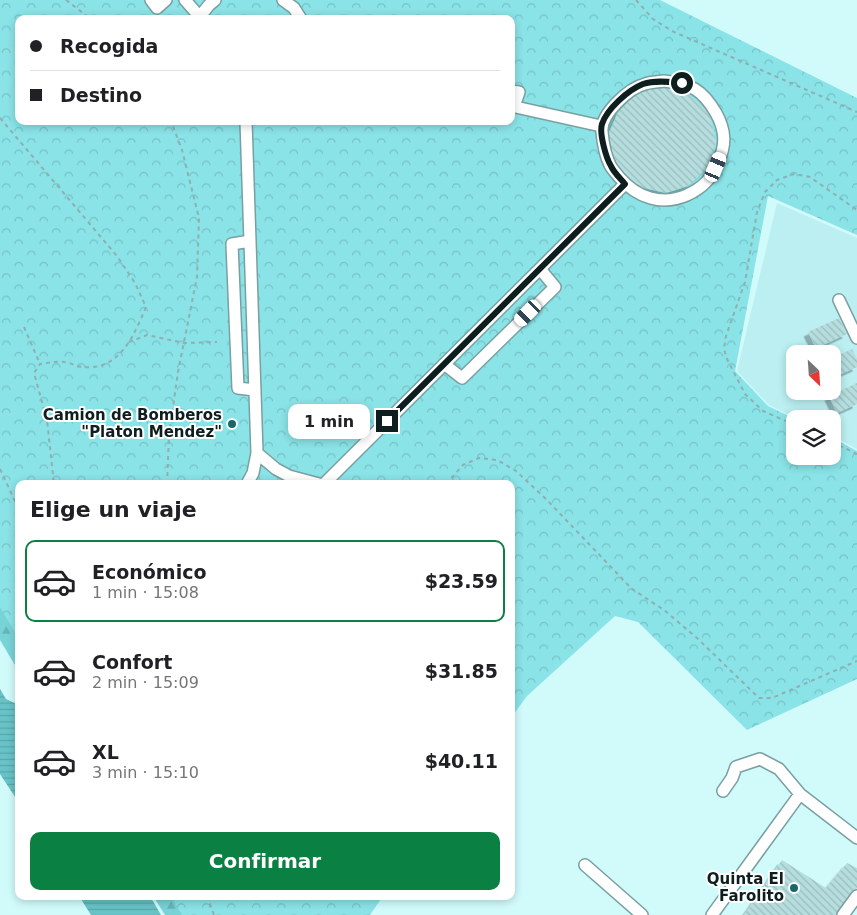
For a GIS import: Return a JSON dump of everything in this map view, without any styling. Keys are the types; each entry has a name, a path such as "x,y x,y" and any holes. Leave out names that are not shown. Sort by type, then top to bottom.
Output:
{"street":[{"path":"151,0 158,8 166,0"},
{"path":"185,0 196,15"},
{"path":"200,15 215,0"},
{"path":"283,0 294,8 298,15"},
{"path":"664,81 682,83 697,90 709,102 719,118 724,133 724,150 706,184 677,199 658,200 640,196 625,184 611,167 603,145 601,126 612,107 625,95 644,84 664,81"},
{"path":"515,91 520,92 515,103"},
{"path":"515,107 601,126"},
{"path":"246,125 257,453 253,473 249,480"},
{"path":"328,480 625,184"},
{"path":"250,241 232,244 238,388 255,390"},
{"path":"444,364 462,378 548,293 554,286 540,269"},
{"path":"839,300 857,338"},
{"path":"257,453 287,480"},
{"path":"723,791 732,778 736,767 760,759 780,769 800,794 857,838"},
{"path":"712,915 800,794"},
{"path":"585,865 642,915"},
{"path":"843,915 857,896"}],"path":[{"path":"66,0 86,15"},
{"path":"636,0 653,19 672,31 857,112"},
{"path":"0,118 117,256 135,282 146,307 120,355 103,365 83,367 64,362 40,364"},
{"path":"167,480 169,435 178,372 197,277 199,218 182,150 173,125"},
{"path":"786,421 763,411 745,394 727,359 724,348 726,336 745,282 756,212 765,192 777,180 794,174 810,177 857,210"},
{"path":"24,327 40,364"},
{"path":"128,342 147,335 184,342 217,342"},
{"path":"40,364 34,374 46,420 54,480"},
{"path":"841,446 857,454"},
{"path":"450,480 463,465 478,458 497,460 516,471 546,499 632,589 664,610 697,638 758,698 772,698 857,661"},
{"path":"0,469 15,501"},
{"path":"208,900 214,915"}],"shaded area":[{"path":"777,203 857,238 857,449 841,440 841,410 786,410 786,414 769,405 737,371"},
{"path":"0,689 6,699 15,703 15,797 0,774"},
{"path":"82,900 152,900 161,915 91,915"}],"green space":[{"path":"0,0 660,0 857,98 857,235 768,196 735,371 768,406 786,415 786,465 841,465 841,442 857,451 857,679 747,730 638,622 615,616 527,696 515,712 515,480 15,480 15,632 0,607"},
{"path":"0,499 15,520 15,665 0,640"},
{"path":"156,900 226,900 229,915 165,915"},
{"path":"173,900 380,900 370,915 182,915"}],"building":[{"path":"654,87 684,91 709,112 716,141 710,166 688,186 666,193 640,187 621,173 613,155 608,135 618,112 633,97"},
{"path":"839,318 847,334 823,345 814,345 808,332"},
{"path":"852,349 857,359 857,367 841,374 841,354"},
{"path":"857,383 857,404 841,411 836,410 831,400 841,400 841,390"},
{"name":"Quinta El Farolito","path":"782,860 826,888 847,863 857,868 857,888 836,915 744,915"}],"place":[{"name":"Camion de Bomberos \"Platon Mendez\"","path":"232,424"},
{"name":"Quinta El Farolito","path":"794,888"}],"route":[{"path":"387,421 625,184 611,167 603,145 601,126 612,107 625,95 644,84 664,81 682,83"}]}
